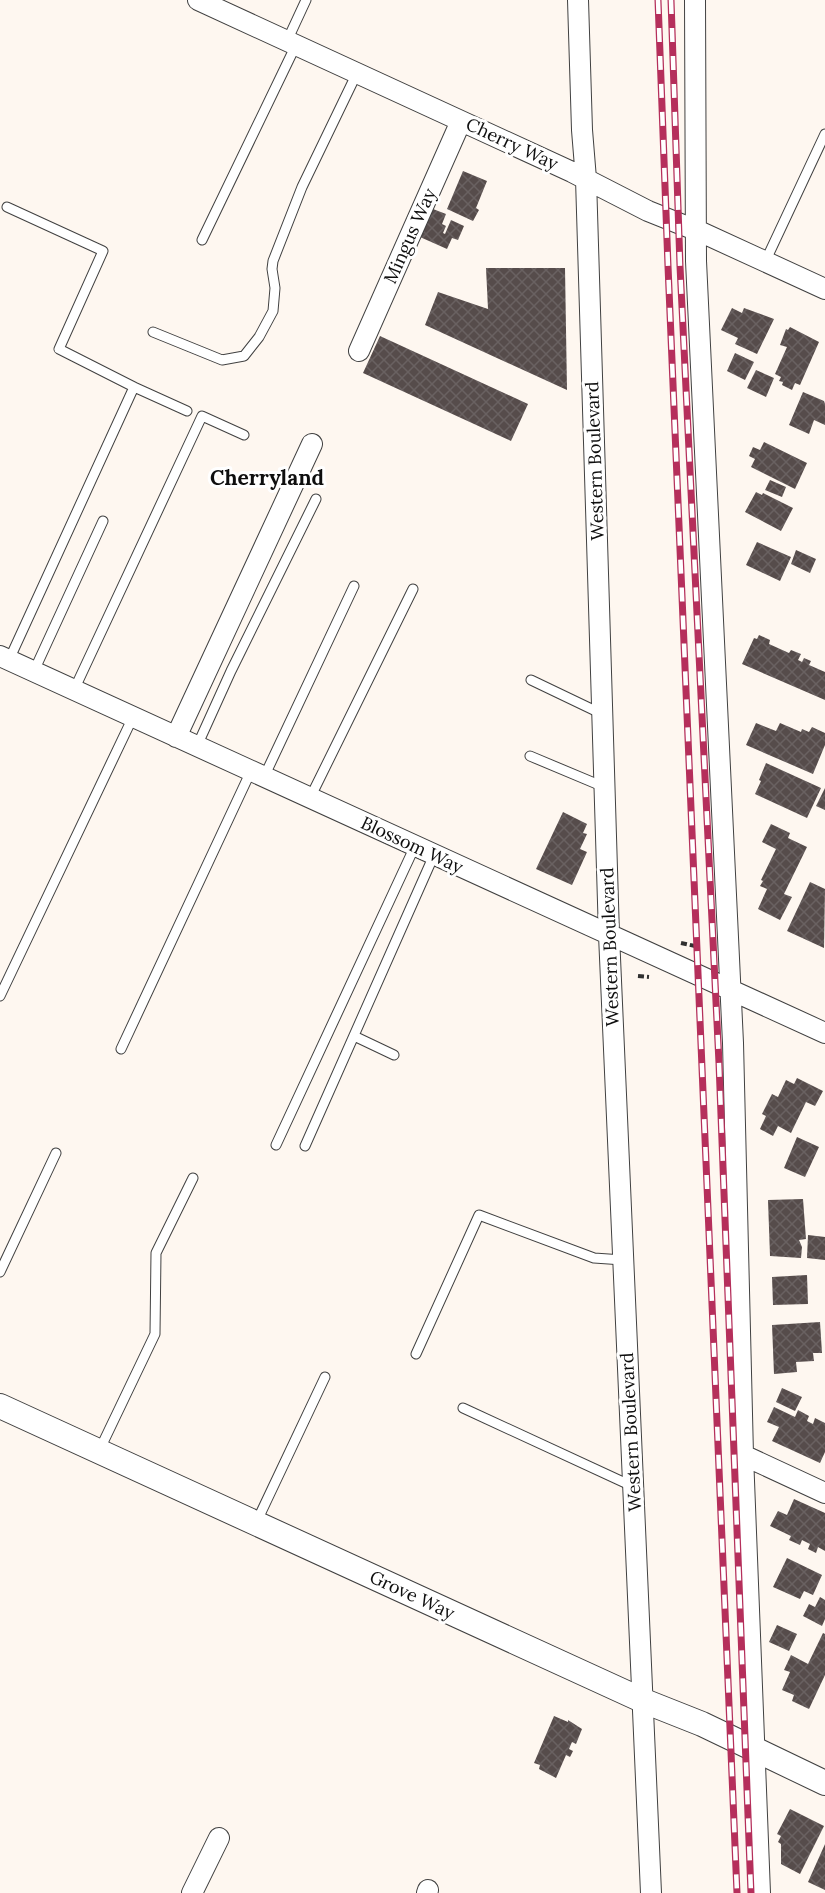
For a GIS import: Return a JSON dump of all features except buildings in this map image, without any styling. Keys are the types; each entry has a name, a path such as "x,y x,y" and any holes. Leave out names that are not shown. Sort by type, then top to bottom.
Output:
{"street":[{"name":"Cherry Way","path":"198,0 586,179 648,211 825,289"},
{"name":"Western Boulevard","path":"578,0 582,130 586,179 609,935 651,1893"},
{"path":"695,0 696,231 730,989 743,1455 760,1893"},
{"name":"Mingus Way","path":"359,351 462,121"},
{"path":"176,737 312,444"},
{"name":"Blossom Way","path":"4,658 825,1033"},
{"name":"Grove Way","path":"0,1406 644,1701 702,1724 825,1783"},
{"path":"743,1455 825,1493"},
{"path":"192,1893 219,1838"}],"lane":[{"path":"202,240 291,43 306,0"},
{"path":"153,332 222,360 244,356 250,350 273,310 275,288 273,261 302,187 357,73"},
{"path":"765,262 825,134"},
{"path":"7,207 103,251 59,349 187,411"},
{"path":"4,658 134,387"},
{"path":"74,690 202,416 244,435"},
{"path":"197,746 231,671 316,499"},
{"path":"34,671 103,520"},
{"path":"122,1049 257,774 354,586"},
{"path":"310,798 413,589"},
{"path":"531,680 602,714"},
{"path":"0,996 133,717"},
{"path":"530,756 604,787"},
{"path":"276,1144 415,846"},
{"path":"305,1146 434,855"},
{"path":"354,1036 394,1055"},
{"path":"0,1272 56,1154"},
{"path":"99,1451 155,1334 156,1253 193,1178"},
{"path":"416,1354 479,1215 594,1258 623,1260"},
{"path":"256,1523 326,1377"},
{"path":"463,1408 634,1487"}],"railway":[{"path":"658,0 737,1893"},
{"path":"671,0 680,266 719,1063 751,1893"}],"district":[{"name":"Cherryland","path":"267,478"}]}
